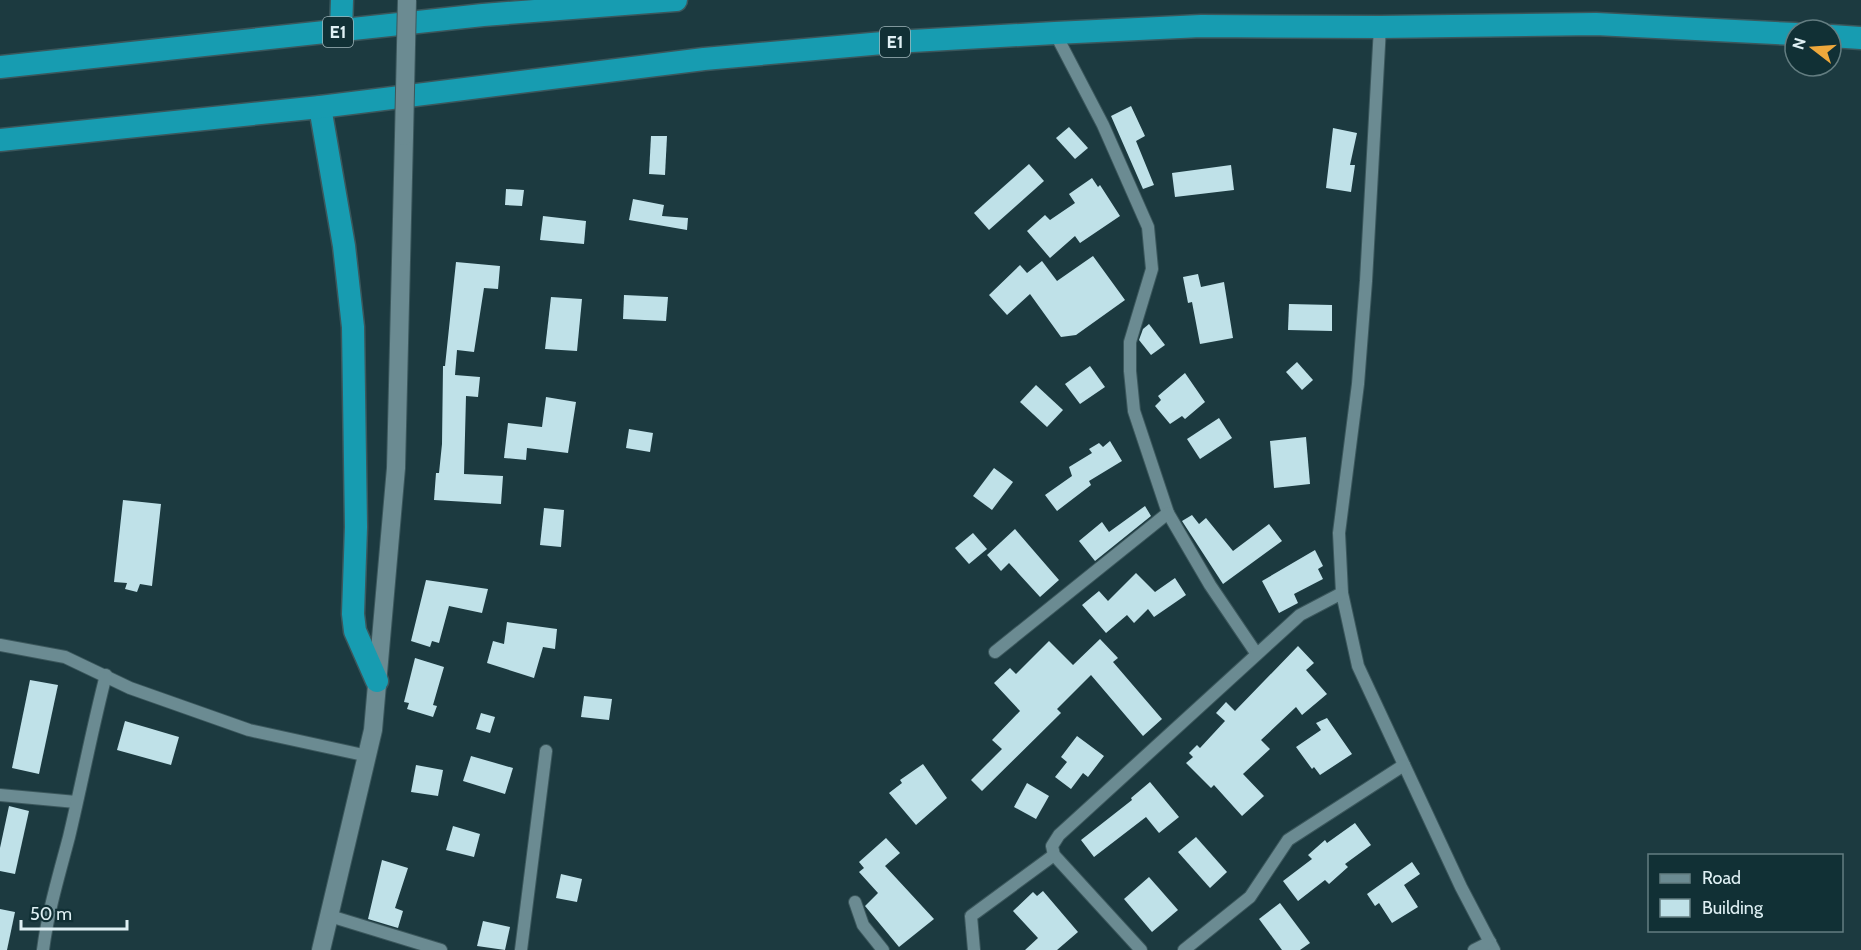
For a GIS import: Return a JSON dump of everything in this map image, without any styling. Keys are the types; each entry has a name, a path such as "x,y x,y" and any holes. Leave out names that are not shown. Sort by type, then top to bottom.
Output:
{"highway":[{"path":"341,31 342,0"},
{"name":"E1","path":"0,67 483,15 676,0"},
{"name":"E1","path":"0,140 320,108 704,59 894,42 1201,26 1380,27 1596,24 1783,33"},
{"path":"1843,37 1861,38"},
{"path":"320,108 341,225 353,327 356,527 353,614 355,631 376,681"}],"main road":[{"path":"321,950 373,730 396,468 407,0"}],"street":[{"path":"1380,27 1358,384 1339,533 1342,593 1358,666 1461,887 1492,946 1474,950"},
{"path":"1055,33 1103,125 1148,227 1152,269 1130,342 1134,411 1168,513 1210,585 1256,653"},
{"path":"995,652 1168,513"},
{"path":"1141,950 1054,855 1052,846 1059,836 1256,653 1300,615 1342,593"},
{"path":"0,645 65,657 130,688 249,730 368,756"},
{"path":"43,950 47,913 106,675"},
{"path":"521,950 546,751"},
{"path":"1184,950 1250,897 1288,840 1404,765"},
{"path":"0,795 76,802"},
{"path":"974,950 972,916 1054,855"},
{"path":"855,902 863,925 883,950"},
{"path":"330,916 441,950"}],"building":[{"path":"1131,106 1145,136 1136,141 1154,185 1143,189 1111,116"},
{"path":"1069,127 1088,148 1075,159 1056,138"},
{"path":"1333,128 1357,133 1350,165 1355,165 1351,192 1326,188"},
{"path":"651,136 667,136 665,175 649,174"},
{"path":"1029,164 1044,181 989,230 974,213"},
{"path":"1231,165 1234,190 1175,197 1172,173"},
{"path":"1092,178 1098,187 1100,185 1120,216 1080,243 1075,236 1050,258 1027,231 1045,215 1050,220 1075,203 1069,194"},
{"path":"506,189 524,190 522,206 505,205"},
{"path":"633,199 664,205 662,216 688,218 687,230 629,220"},
{"path":"543,216 586,221 584,244 540,240"},
{"path":"1093,256 1125,300 1076,335 1061,337 1030,294 1007,315 989,295 1020,265 1027,273 1042,261 1057,281"},
{"path":"456,262 500,266 498,289 484,288 474,352 457,350 455,375 480,377 478,397 466,396 464,474 503,476 501,504 434,500 436,473 439,473 442,444 443,366 445,366"},
{"path":"1198,274 1201,287 1224,282 1233,338 1200,344 1192,302 1188,303 1183,277"},
{"path":"624,295 668,297 666,321 623,319"},
{"path":"551,297 582,299 577,351 545,349"},
{"path":"1289,304 1332,305 1332,331 1288,330"},
{"path":"1149,324 1165,345 1151,355 1139,340 1143,329"},
{"path":"1297,362 1313,380 1302,390 1286,372"},
{"path":"1090,366 1105,387 1080,404 1065,384"},
{"path":"1185,373 1205,402 1185,419 1182,416 1170,424 1155,406 1161,400 1158,396"},
{"path":"1036,385 1063,410 1047,427 1020,402"},
{"path":"546,397 576,402 568,453 527,448 526,460 504,458 508,423 542,427"},
{"path":"1219,418 1232,438 1200,459 1187,439"},
{"path":"629,429 653,433 650,452 626,448"},
{"path":"1306,437 1310,484 1274,488 1270,441"},
{"path":"1110,441 1122,461 1089,481 1091,485 1057,511 1045,495 1072,476 1069,467 1092,453 1089,449 1099,443 1103,447"},
{"path":"994,468 1013,482 992,510 973,496"},
{"path":"123,500 161,504 152,586 140,584 137,592 125,589 127,583 114,582"},
{"path":"1145,506 1151,516 1095,561 1079,541 1102,522 1109,532"},
{"path":"544,508 564,510 561,547 540,545"},
{"path":"1192,515 1199,524 1206,518 1233,551 1269,524 1282,541 1223,584 1182,521"},
{"path":"1015,529 1059,580 1040,597 1009,563 1001,571 987,555"},
{"path":"973,533 987,549 969,564 955,548"},
{"path":"1315,550 1323,566 1318,569 1323,579 1294,594 1298,603 1279,613 1262,581"},
{"path":"1136,573 1155,592 1175,578 1186,595 1154,617 1148,609 1134,623 1127,615 1106,633 1082,605 1099,591 1108,601"},
{"path":"426,580 488,589 482,613 449,606 439,643 432,641 430,647 411,641"},
{"path":"507,622 557,629 555,649 543,647 534,678 487,663 493,641 504,644"},
{"path":"1100,639 1118,658 1113,662 1162,719 1143,736 1091,675 1057,709 1061,713 982,791 971,780 1002,749 992,740 1020,711 994,683 1010,668 1016,674 1049,641 1073,665"},
{"path":"1298,646 1314,663 1306,670 1327,694 1302,715 1296,707 1261,740 1270,749 1243,774 1264,796 1242,816 1214,785 1211,788 1186,763 1193,757 1189,753 1197,745 1200,748 1225,721 1216,713 1226,702 1235,711"},
{"path":"415,658 444,667 433,705 437,706 433,717 407,709 409,703 404,702"},
{"path":"30,680 58,685 39,774 12,768"},
{"path":"584,696 612,699 609,720 581,717"},
{"path":"481,713 495,717 490,733 476,729"},
{"path":"1327,718 1352,754 1320,775 1314,767 1312,769 1296,747 1321,730 1316,723"},
{"path":"125,721 179,737 171,765 117,750"},
{"path":"1077,736 1104,756 1088,777 1083,773 1071,789 1055,777 1067,762 1061,757"},
{"path":"471,756 513,768 505,794 463,781"},
{"path":"923,764 947,798 916,825 889,793 902,783 900,780"},
{"path":"416,765 443,770 438,796 411,792"},
{"path":"1150,782 1179,817 1159,833 1146,817 1094,857 1081,840 1132,800 1131,798"},
{"path":"1027,783 1049,796 1036,819 1014,807"},
{"path":"9,806 29,811 15,874 0,871 0,848"},
{"path":"1355,823 1371,845 1345,864 1348,867 1329,884 1325,880 1298,901 1283,881 1312,859 1308,855 1325,840 1327,843"},
{"path":"453,826 480,834 474,857 446,850"},
{"path":"1196,837 1227,872 1210,888 1178,852"},
{"path":"886,838 900,853 885,866 934,919 899,947 865,906 878,893 859,872 864,868 859,862"},
{"path":"382,860 408,868 395,908 403,911 398,928 368,919"},
{"path":"1412,862 1420,874 1404,885 1418,907 1392,923 1379,903 1375,906 1367,894"},
{"path":"561,874 582,879 577,902 556,898"},
{"path":"1149,877 1178,910 1152,932 1124,899"},
{"path":"1043,891 1078,932 1057,950 1025,950 1038,938 1013,911 1033,892 1037,896"},
{"path":"1280,903 1310,943 1300,950 1282,950 1259,919"},
{"path":"0,909 15,912 7,950 0,950"},
{"path":"483,921 510,927 505,950 477,946"}]}
